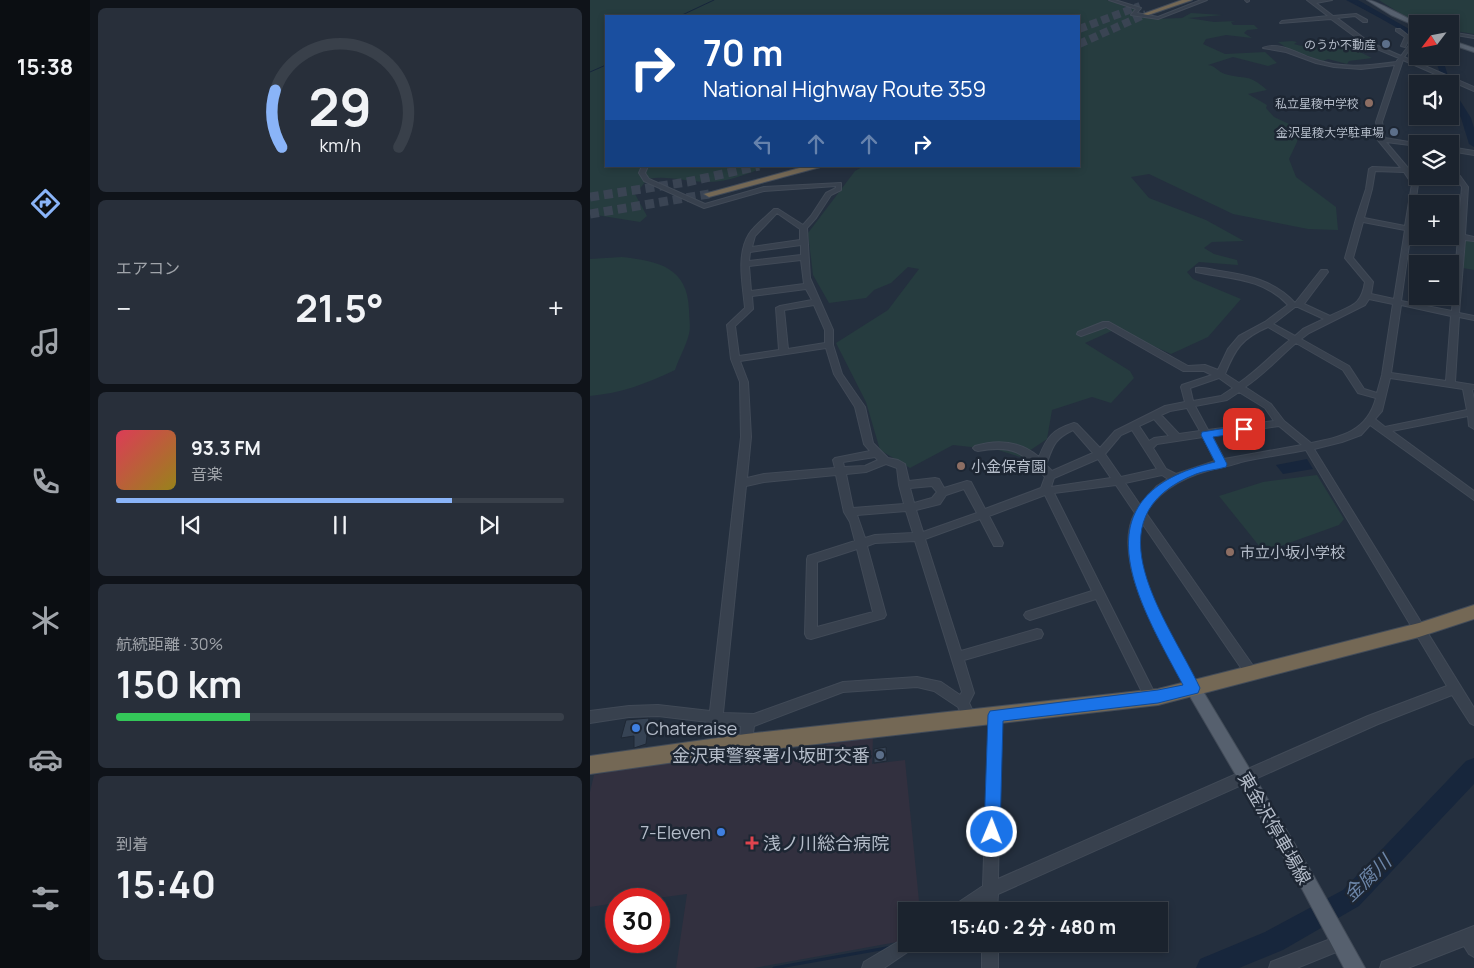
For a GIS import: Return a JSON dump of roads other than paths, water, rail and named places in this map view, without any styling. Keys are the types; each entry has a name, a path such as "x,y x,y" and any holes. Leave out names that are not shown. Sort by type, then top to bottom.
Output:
{"highway":[{"path":"1146,14 1189,0"},
{"path":"1156,10 1194,0"},
{"path":"709,194 815,167"},
{"path":"590,767 966,710 996,715 1151,698 1252,674 1419,630 1474,612"}],"main road":[{"path":"1370,0 1409,21"},
{"path":"1459,45 1474,50"},
{"name":"東金沢停車場線","path":"1193,688 1306,879 1354,968"}],"street":[{"path":"1111,0 1139,10 1132,14 1151,18 1158,18 1205,0"},
{"path":"1311,1 1330,0"},
{"path":"1311,1 1335,17 1367,43 1399,61 1474,89"},
{"path":"1282,22 1356,16 1365,20"},
{"path":"1398,30 1408,36 1402,46 1409,43"},
{"path":"1459,34 1474,37"},
{"path":"1409,47 1399,61 1379,122 1380,138 1406,169 1415,184 1415,195"},
{"path":"1265,48 1276,48 1324,64 1341,67 1356,68 1399,61"},
{"path":"1380,138 1409,143"},
{"path":"1459,151 1472,153 1474,159"},
{"path":"645,167 642,173 646,180 704,206 764,190 839,184 839,189 828,194 814,217 803,228 804,257 809,286 824,317 830,340 829,345 838,374 860,407 869,444 881,457"},
{"path":"1151,698 1046,487 1050,476 1100,454 1118,433 1168,408 1224,398 1240,387 1306,331 1362,303 1367,296 1369,282 1349,258 1369,189 1372,169 1409,169"},
{"path":"1450,384 1465,187 1459,178"},
{"path":"716,717 746,437 744,382 735,359 731,325 749,309 745,264 752,235 776,210 803,228"},
{"path":"1360,219 1409,228"},
{"path":"1461,237 1474,239"},
{"path":"747,250 804,242"},
{"path":"1193,688 1166,639 1135,564 1133,541 1139,513 1149,499 1193,471 1308,448 1358,433 1377,411 1382,397 1397,302 1409,245"},
{"path":"745,264 804,257"},
{"path":"1199,270 1253,279 1285,295 1296,305 1331,319"},
{"path":"1222,464 1190,405 1185,388 1220,375 1230,349 1236,341 1268,324 1296,305 1324,272"},
{"path":"748,294 809,286"},
{"path":"1367,296 1474,318"},
{"path":"786,351 783,349 780,308 817,302"},
{"path":"1081,334 1106,324 1186,369 1205,368 1220,375 1268,406 1281,423 1306,443 1474,719"},
{"path":"1268,324 1346,368 1361,391 1382,397"},
{"path":"735,359 829,345"},
{"path":"1386,375 1470,387 1474,426"},
{"path":"1384,430 1472,412"},
{"path":"1155,414 1178,438"},
{"path":"1370,420 1474,496"},
{"path":"1149,447 1154,441 1281,423"},
{"path":"1134,425 1163,471 1178,479"},
{"path":"1041,465 1044,462 1050,441 1058,433 1074,426 1100,454 1252,674"},
{"path":"978,448 1009,444 1023,449 1050,476"},
{"path":"966,710 968,693 918,537 904,485 902,466 881,457 838,460 849,512 852,514 861,544 880,616 811,634 812,559 861,544 875,539 918,537 956,525 1038,492 1117,481 1163,471"},
{"path":"741,483 764,478 840,471"},
{"path":"904,485 935,482 942,492"},
{"path":"849,512 911,508 936,501 942,492 967,485 998,543"},
{"path":"1030,615 1099,594"},
{"path":"957,657 1037,634"},
{"path":"590,717 628,711 666,711 748,720 843,687 917,682 936,686 966,710"},
{"path":"972,902 991,890 1245,776 1373,720 1455,688"},
{"path":"990,902 996,715"},
{"path":"746,743 748,720"},
{"path":"1277,968 1339,939"},
{"path":"1388,968 1472,940"},
{"path":"870,968 898,950"},
{"path":"990,952 990,968"}],"water":[{"path":"1307,459 1313,469 1283,474 1276,465"}],"waterway":[{"path":"682,15 714,0"},
{"name":"金腐川","path":"1348,0 1409,33"},
{"name":"金腐川","path":"1353,0 1409,33"},
{"path":"590,72 605,65"},
{"name":"金腐川","path":"1441,65 1445,75"},
{"name":"金腐川","path":"1459,105 1466,118 1474,144"},
{"name":"金腐川","path":"1209,968 1274,941 1351,898 1474,768"},
{"path":"774,968 892,947"}],"tunnel":[{"path":"1080,29 1140,6"},
{"path":"1080,44 1146,14"},
{"path":"590,197 687,182 754,167"},
{"path":"590,214 709,194"}],"place":[{"name":"のうか不動産","path":"1386,44"},
{"name":"私立星稜中学校","path":"1369,103"},
{"name":"金沢星稜大学駐車場","path":"1394,132"},
{"name":"小金保育園","path":"961,466"},
{"name":"市立小坂小学校","path":"1230,552"},
{"name":"Chateraise","path":"636,728"},
{"name":"金沢東警察署小坂町交番","path":"880,755"},
{"name":"7-Eleven","path":"721,832"},
{"name":"浅ノ川総合病院","path":"752,843"}]}
